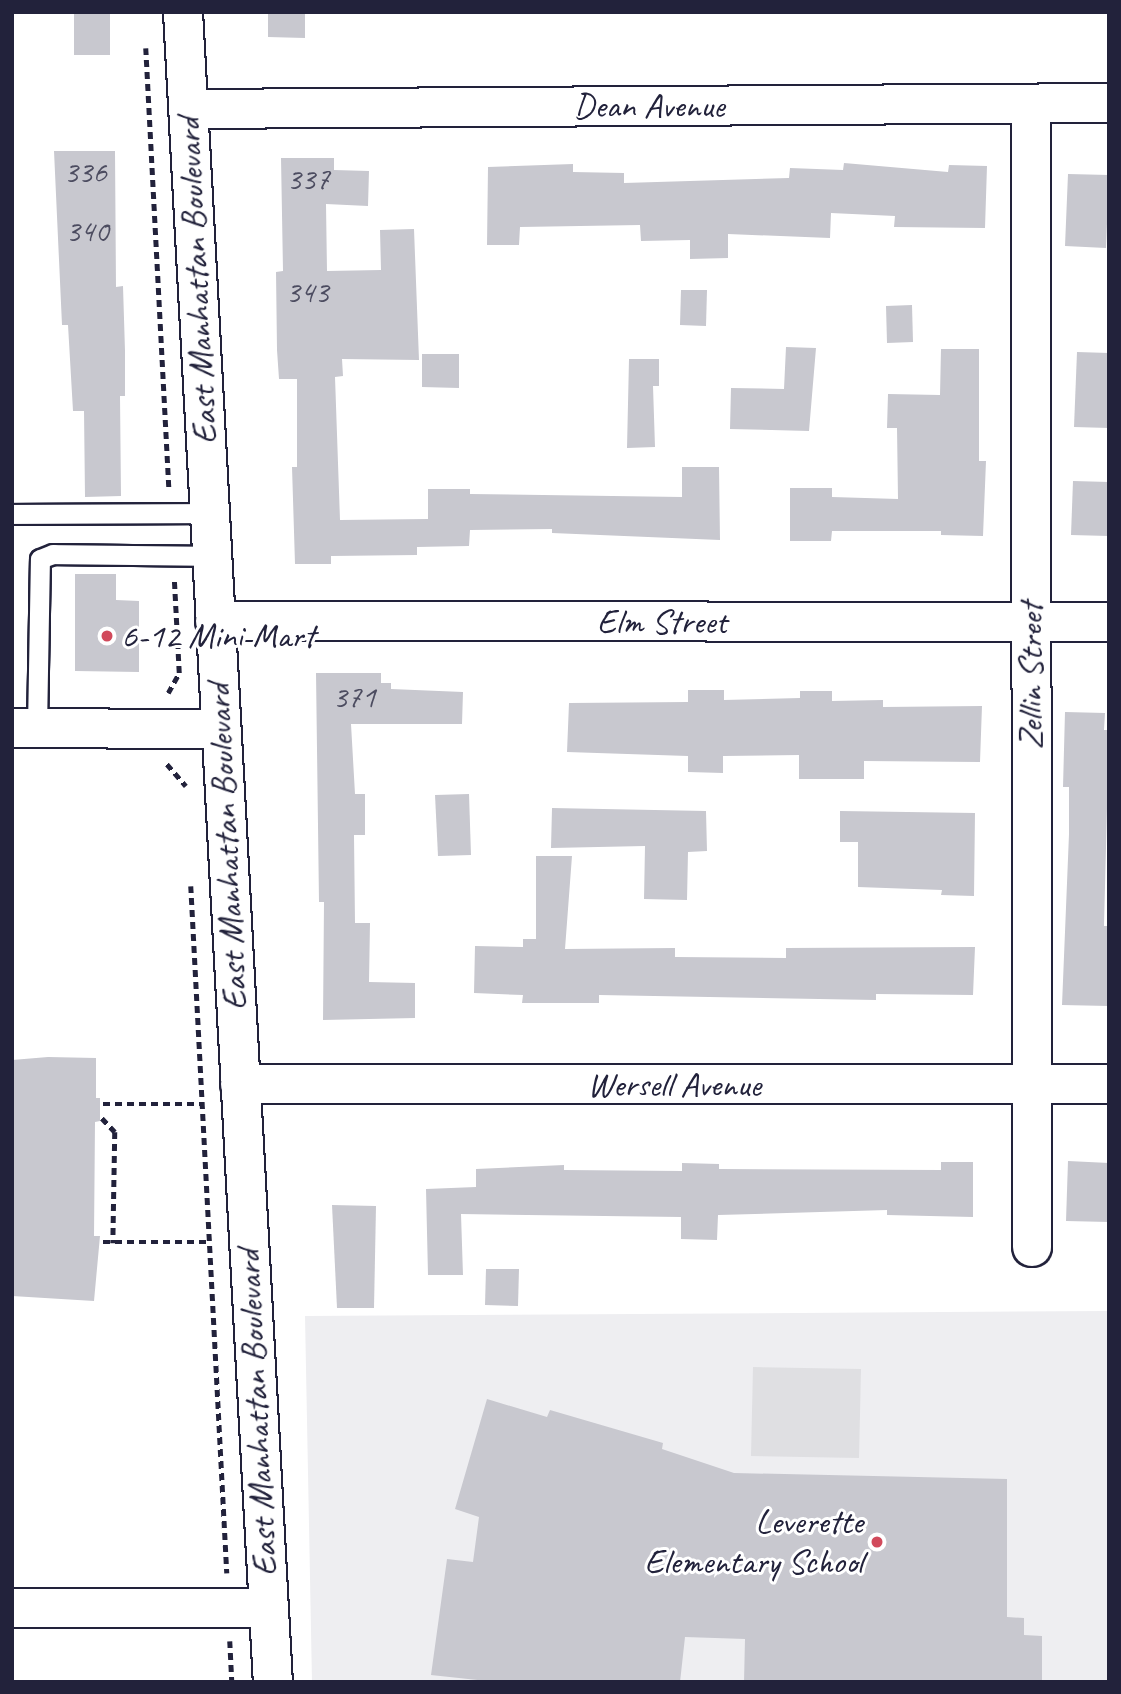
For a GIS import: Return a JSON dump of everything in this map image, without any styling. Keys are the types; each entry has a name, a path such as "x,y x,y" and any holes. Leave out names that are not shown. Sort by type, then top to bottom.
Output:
{"street":[{"name":"East Manhattan Boulevard","path":"183,12 273,1682"},
{"name":"Dean Avenue","path":"189,109 1109,103"},
{"name":"Zellin Street","path":"1031,104 1032,1247"},
{"name":"Elm Street","path":"215,621 1109,622"},
{"path":"25,728 220,729"},
{"name":"Wersell Avenue","path":"240,1084 1109,1084"},
{"path":"12,1608 268,1608"}],"lane":[{"path":"12,514 209,513"},
{"path":"25,728 40,559 53,554 212,556"}],"path":[{"path":"146,40 170,513"},
{"path":"153,694 173,688 179,673 172,555"},
{"path":"155,764 168,764 186,783 187,797"},
{"path":"191,881 232,1682"},
{"path":"103,1104 203,1104"},
{"path":"102,1118 115,1132 113,1243"},
{"path":"103,1242 210,1242"}],"shaded area":[{"path":"1109,1311 1109,1682 312,1682 305,1316"},
{"path":"753,1367 861,1369 859,1458 751,1456"}],"building":[{"path":"74,12 110,12 110,55 74,55"},
{"path":"268,12 305,12 305,38 268,37"},
{"path":"54,151 115,151 116,287 123,286 125,351 125,396 120,396 121,496 85,497 84,411 73,411 68,325 62,325"},
{"path":"281,158 334,158 334,170 369,171 368,206 326,204 327,271 381,270 380,230 414,229 419,360 342,359 343,376 335,377 340,520 428,519 428,489 470,489 470,494 682,497 682,467 719,467 720,540 552,533 552,529 470,530 469,546 417,547 417,555 331,556 331,564 295,564 292,467 297,467 297,379 279,379 277,350 276,272 283,271"},
{"path":"844,163 948,172 949,165 987,166 985,228 894,227 895,216 831,213 830,238 728,234 728,258 690,259 690,240 641,241 640,225 520,227 519,245 487,245 488,167 573,164 573,172 624,173 624,183 789,178 790,168 843,170"},
{"path":"1068,174 1109,175 1106,248 1065,246"},
{"path":"681,290 707,290 706,326 680,325"},
{"path":"912,305 913,342 887,343 886,306"},
{"path":"786,347 816,348 809,431 730,429 731,388 784,389"},
{"path":"941,349 979,349 979,461 986,461 983,536 941,535 941,531 832,531 831,541 790,541 790,488 832,488 832,497 898,499 897,428 887,428 888,394 940,395"},
{"path":"1077,352 1109,353 1109,428 1074,427"},
{"path":"422,354 459,354 459,388 422,387"},
{"path":"629,359 659,359 659,386 653,386 655,447 627,448"},
{"path":"1073,481 1109,482 1109,536 1071,535"},
{"name":"6-12 Mini Mart","path":"75,574 116,574 116,600 139,601 139,672 75,671"},
{"path":"316,673 381,673 381,683 391,683 391,689 463,692 462,724 351,724 355,794 365,794 365,835 354,835 355,923 370,923 369,982 415,983 415,1018 323,1020 324,902 319,902"},
{"path":"688,690 724,690 724,700 800,698 800,691 832,691 832,701 883,700 883,707 982,706 980,762 864,761 864,779 799,779 799,755 723,756 723,773 688,772 688,756 567,752 569,703 688,702"},
{"path":"1065,712 1105,713 1104,730 1109,730 1104,926 1109,926 1109,1006 1062,1005 1069,834 1069,787 1063,787"},
{"path":"469,794 471,855 438,856 435,795"},
{"path":"552,808 706,811 707,851 688,852 687,900 644,899 645,846 551,848"},
{"path":"840,811 975,813 974,896 941,895 942,890 858,887 858,842 840,842"},
{"path":"536,856 572,856 565,949 675,948 675,957 786,958 786,948 975,947 973,995 876,994 876,1000 599,995 599,1003 522,1003 523,995 474,993 475,946 523,947 523,939 536,939"},
{"path":"48,1057 96,1058 96,1098 100,1098 100,1121 95,1122 94,1236 100,1236 94,1301 12,1296 12,1060"},
{"path":"1068,1161 1109,1163 1109,1222 1066,1221"},
{"path":"941,1162 973,1162 973,1217 887,1215 887,1210 718,1215 717,1240 681,1239 681,1217 461,1214 463,1275 428,1275 426,1189 476,1187 476,1169 564,1165 564,1170 682,1171 682,1163 719,1164 719,1169 941,1170"},
{"path":"332,1205 376,1206 374,1308 337,1308"},
{"path":"486,1269 519,1269 518,1306 485,1305"},
{"name":"Leverette Elementary School","path":"487,1399 547,1417 550,1410 663,1443 662,1449 734,1473 1007,1479 1007,1617 1024,1618 1024,1635 1042,1636 1042,1682 744,1682 745,1639 685,1637 680,1682 496,1682 431,1675 447,1559 473,1562 479,1517 455,1509"}],"place":[{"name":"6-12 Mini Mart","path":"107,636"},
{"name":"Leverette Elementary School","path":"877,1542"}]}
